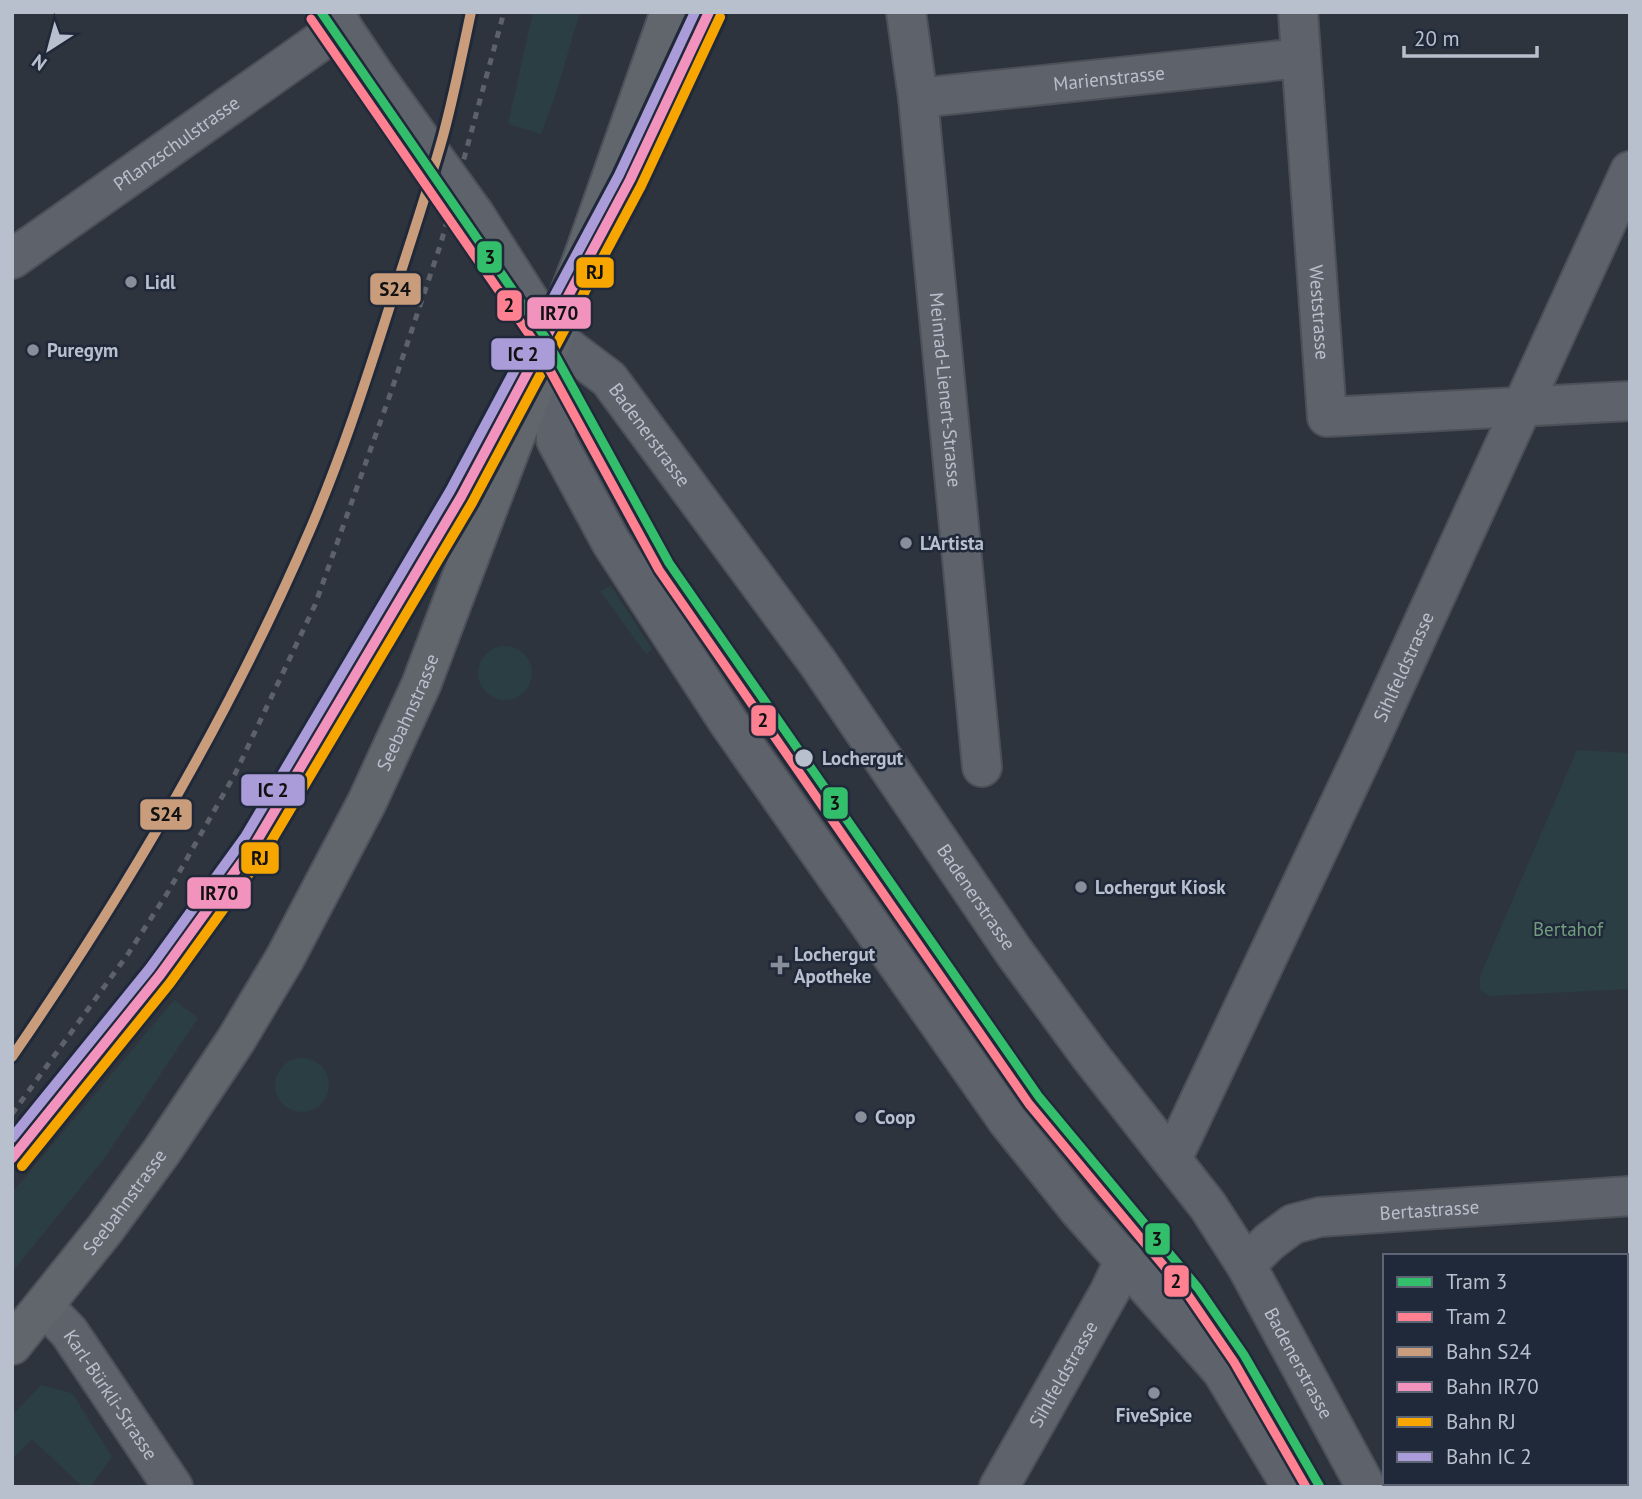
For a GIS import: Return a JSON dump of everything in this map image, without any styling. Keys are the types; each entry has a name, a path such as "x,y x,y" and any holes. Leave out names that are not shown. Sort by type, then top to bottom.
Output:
{"main road":[{"name":"Seebahnstrasse","path":"12,1345 45,1307 154,1162 221,1063 285,958 367,802 421,685 583,258 670,12"}],"street":[{"name":"Meinrad-Lienert-Strasse","path":"906,12 918,97 982,767"},
{"name":"Weststrasse","path":"1298,12 1327,418 1521,409"},
{"name":"Badenerstrasse","path":"337,19 475,215 552,336 609,379 818,663 1014,952 1091,1057 1208,1206 1245,1265 1366,1487"},
{"name":"Pflanzschulstrasse","path":"12,259 337,19"},
{"name":"Marienstrasse","path":"918,97 1301,58"},
{"name":"Sihlfeldstrasse","path":"1172,1159 1367,746 1630,171"},
{"path":"552,336 556,440 611,542 729,723 1007,1120 1080,1210 1222,1371 1292,1487"},
{"path":"1521,409 1630,401"},
{"name":"Bertastrasse","path":"1245,1265 1293,1224 1320,1217 1630,1196"},
{"name":"Sihlfeldstrasse","path":"999,1487 1110,1291 1125,1259"},
{"name":"Karl-Bürkli-Strasse","path":"45,1307 69,1332 173,1487"}],"green space":[{"path":"533,12 580,12 541,134 508,124"},
{"path":"611,586 652,649 646,654 600,591"},
{"path":"505,646 524,654 532,673 524,692 505,700 486,692 478,673 486,654"},
{"name":"Bertahof","path":"1577,750 1630,753 1630,989 1489,996 1480,990 1480,976"},
{"path":"174,1000 198,1018 103,1160 12,1272 12,1193"},
{"path":"302,1058 321,1066 329,1085 321,1104 302,1112 283,1104 275,1085 283,1066"},
{"path":"41,1385 72,1393 112,1457 90,1487 83,1487 32,1439 12,1459 12,1416"}],"railway":[{"path":"12,1114 128,954 168,892 235,774 315,605 441,243 504,12"}],"tram line":[{"name":"3","path":"321,12 545,337 669,563 1039,1097 1198,1288 1244,1355 1320,1487"},
{"name":"2","path":"311,19 535,343 659,570 1029,1104 1188,1295 1234,1362 1306,1487"}],"rail line":[{"name":"S24","path":"12,1057 96,930 174,801 246,667 310,530 351,425 423,205 447,121 471,12"},
{"name":"IR70","path":"12,1158 160,975 255,844 461,497 630,180 709,12"},
{"name":"RJ","path":"22,1166 170,983 266,850 472,503 641,186 720,17"}],"transit line":[{"path":"12,1138 150,968 245,837 450,491 619,175 695,12"}],"place":[{"name":"Lidl","path":"131,282"},
{"name":"Puregym","path":"33,350"},
{"name":"L'Artista","path":"906,543"},
{"name":"Lochergut","path":"804,758"},
{"name":"Lochergut Kiosk","path":"1081,887"},
{"name":"Lochergut Apotheke","path":"780,965"},
{"name":"Coop","path":"861,1117"},
{"name":"FiveSpice","path":"1154,1393"}]}
